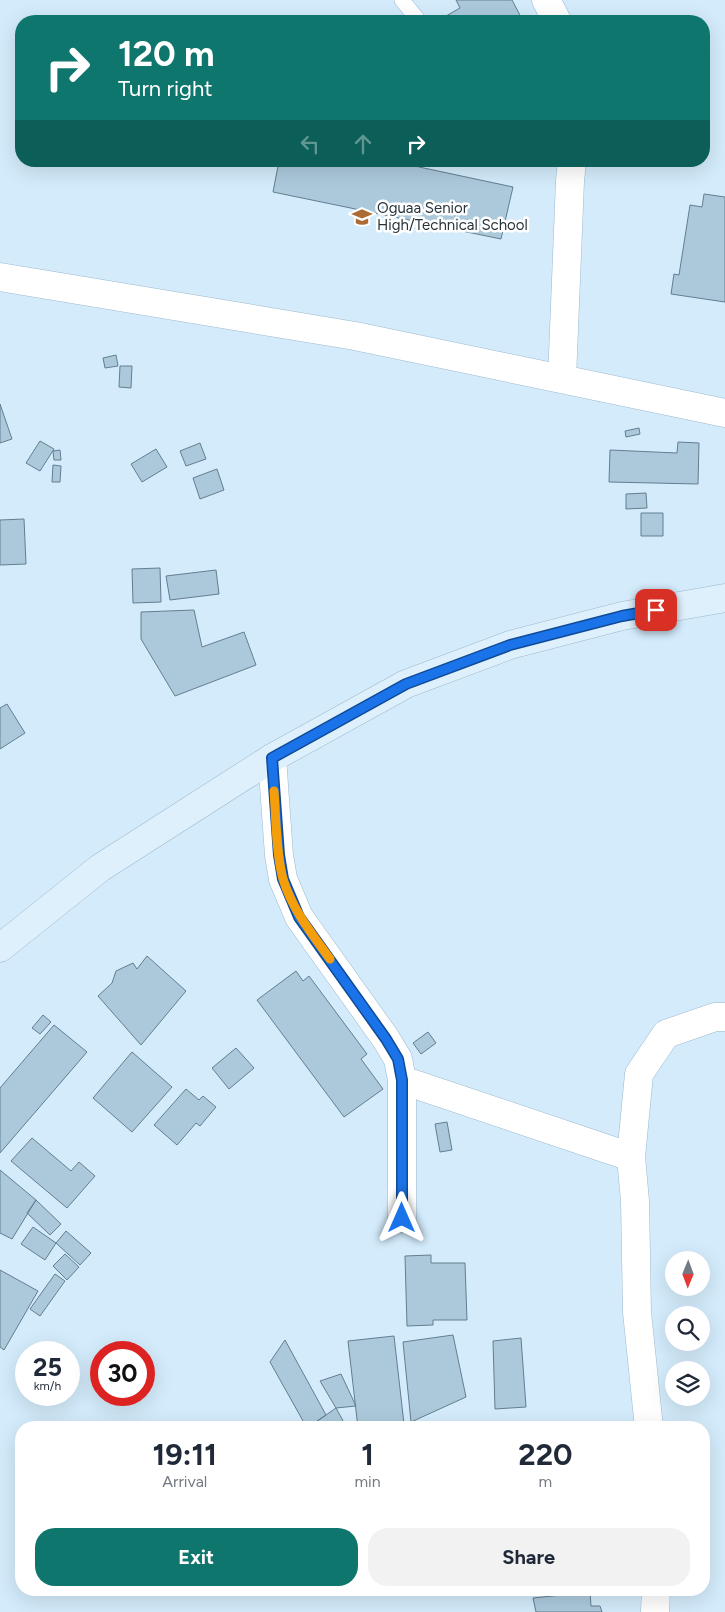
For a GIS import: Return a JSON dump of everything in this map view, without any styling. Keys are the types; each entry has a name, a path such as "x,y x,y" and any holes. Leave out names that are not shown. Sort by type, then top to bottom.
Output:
{"street":[{"path":"546,0 553,15"},
{"path":"562,378 571,167"},
{"path":"0,277 355,336 725,413"},
{"path":"3,940 100,868 272,758 406,684 510,645 622,616 725,598"},
{"path":"272,758 279,855 283,879 299,917 386,1039 398,1059 402,1080 402,1218"},
{"path":"647,1421 637,1312 635,1200 631,1157 639,1074 666,1034 715,1017 725,1017"},
{"path":"402,1080 631,1157"},
{"path":"656,1596 656,1612"}],"lane":[{"path":"402,0 414,15"}],"building":[{"path":"456,0 512,0 520,15 448,15 460,8"},
{"path":"278,167 419,167 513,187 501,239 273,192"},
{"path":"704,194 725,197 725,302 671,294 674,274 679,275 690,205 702,207"},
{"path":"116,355 118,366 105,368 103,358"},
{"path":"120,366 132,366 131,388 119,387"},
{"path":"0,404 12,439 0,443"},
{"path":"639,428 640,434 626,437 625,431"},
{"path":"40,441 54,449 40,471 26,463"},
{"path":"678,442 699,443 698,484 609,482 610,450 677,453"},
{"path":"200,443 206,459 186,466 180,451"},
{"path":"156,449 167,467 142,482 131,464"},
{"path":"60,450 61,460 54,460 53,451"},
{"path":"53,465 61,466 60,482 52,482"},
{"path":"217,469 224,490 200,499 193,478"},
{"path":"646,493 647,508 626,509 626,494"},
{"path":"641,513 663,513 663,536 641,536"},
{"path":"24,519 26,564 0,565 0,520"},
{"path":"160,568 161,602 133,603 132,569"},
{"path":"216,570 219,594 170,600 166,576"},
{"path":"194,610 202,647 244,632 256,665 175,696 141,639 141,612"},
{"path":"7,704 25,733 0,749 0,708"},
{"path":"147,956 186,991 141,1045 98,996 112,983 116,971 133,963 137,969"},
{"path":"296,971 303,981 309,976 367,1054 361,1059 383,1089 344,1117 257,1000"},
{"path":"43,1015 51,1022 40,1034 32,1028"},
{"path":"54,1025 87,1052 0,1153 0,1088"},
{"path":"428,1032 436,1043 421,1054 413,1043"},
{"path":"236,1048 254,1068 229,1089 212,1068"},
{"path":"132,1052 172,1087 132,1132 93,1098"},
{"path":"186,1089 199,1100 203,1096 216,1107 200,1126 196,1123 177,1145 154,1125"},
{"path":"447,1122 452,1150 440,1152 435,1124"},
{"path":"32,1138 71,1171 79,1162 95,1176 67,1208 11,1161"},
{"path":"0,1170 36,1200 12,1239 0,1233"},
{"path":"36,1200 61,1224 50,1235 27,1213"},
{"path":"33,1227 56,1243 45,1260 21,1244"},
{"path":"66,1231 91,1253 80,1265 56,1243"},
{"path":"65,1254 79,1267 67,1280 53,1266"},
{"path":"431,1255 431,1263 465,1263 467,1320 433,1320 433,1325 407,1326 405,1256"},
{"path":"0,1270 38,1291 4,1350 0,1347"},
{"path":"55,1274 65,1281 40,1316 30,1309"},
{"path":"453,1335 466,1397 411,1421 403,1342"},
{"path":"394,1336 404,1421 357,1421 348,1341"},
{"path":"521,1338 526,1407 495,1409 493,1341"},
{"path":"285,1340 326,1415 317,1421 303,1421 270,1362"},
{"path":"341,1374 356,1406 336,1408 320,1381"},
{"path":"336,1408 343,1421 317,1421"},
{"path":"590,1596 591,1606 600,1606 602,1612 536,1612 533,1598"}],"slow traffic":[{"path":"274,791 279,855 283,879 299,917 330,959"}],"place":[{"name":"Oguaa Senior High/Technical School","path":"362,217"}],"route":[{"path":"402,1218 401,1137 403,1107 402,1080 398,1059 386,1039 299,917 283,879 279,855 272,758 406,684 510,645 622,616 656,610"}]}
